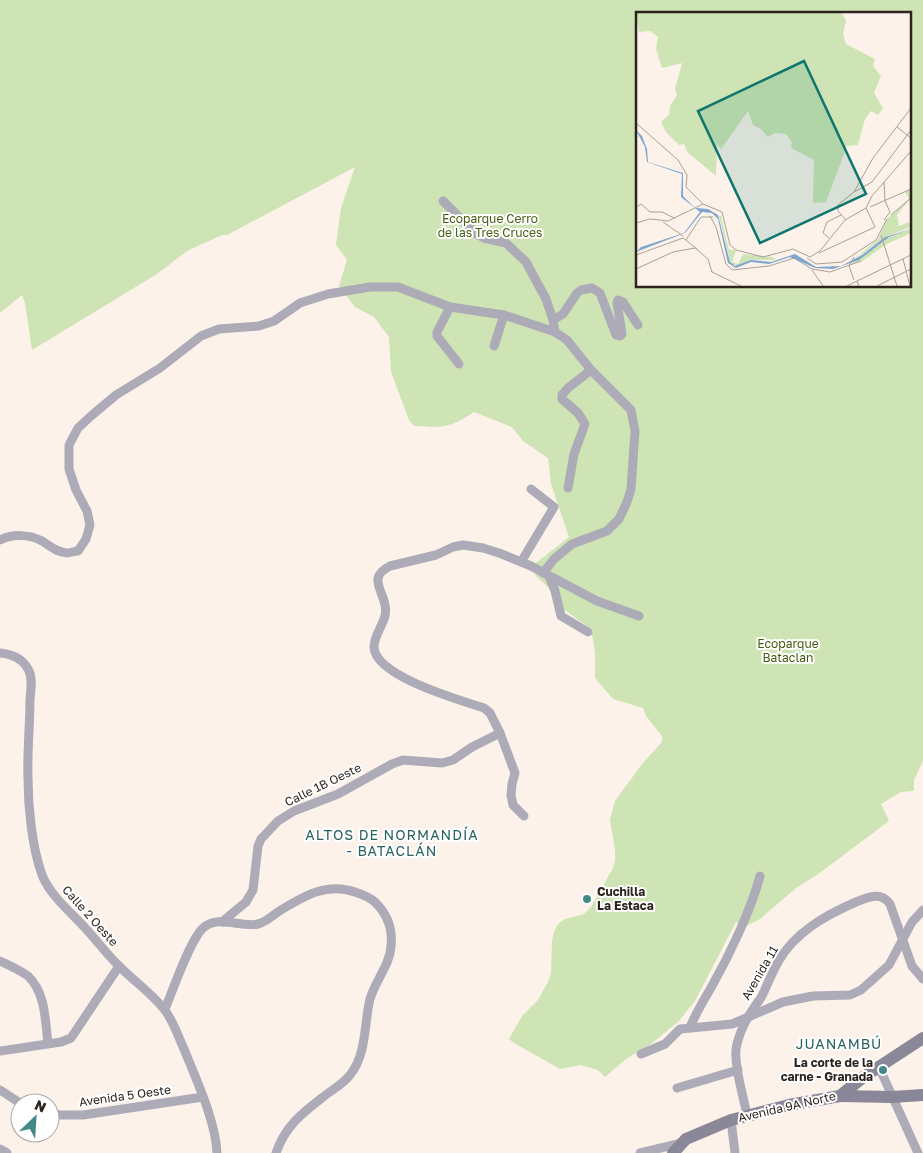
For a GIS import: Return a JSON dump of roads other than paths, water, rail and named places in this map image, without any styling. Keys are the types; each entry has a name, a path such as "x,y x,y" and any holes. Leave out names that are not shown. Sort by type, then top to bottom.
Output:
{"street":[{"path":"442,201 475,234 506,243 526,262 546,299 555,332"},
{"path":"0,540 10,535 25,536 41,540 53,549 68,553 78,551 86,539 90,525 87,511 76,490 69,469 69,445 78,428 116,395 160,368 201,336 219,329 259,326 274,321 300,303 328,294 370,287 398,287 450,307 504,315 555,332 567,340 591,370 631,410 635,431 631,489 619,519 607,531 572,544 554,559 546,574"},
{"path":"553,320 563,314 577,293 581,290 592,288 600,293 616,335 620,336 622,334 618,300 624,302 638,325"},
{"path":"450,307 436,332 436,336 458,364"},
{"path":"494,346 504,315"},
{"path":"568,488 574,454 585,424 578,413 561,397 568,388 591,370"},
{"path":"521,562 554,507 532,489"},
{"path":"524,816 513,805 511,789 515,773 500,733 490,713 484,708 407,680 393,673 384,666 374,651 374,642 384,620 386,606 377,583 378,578 390,566 436,555 453,547 463,545 499,553 546,574 598,601 639,616"},
{"path":"546,574 555,591 561,616 588,632"},
{"name":"Calle 2 Oeste","path":"0,653 9,654 20,659 28,669 31,677 28,777 32,830 42,875 65,907 119,966 164,1009 175,1029 202,1097 217,1143 217,1153"},
{"name":"Calle 1B Oeste","path":"222,922 246,902 253,890 258,846 261,839 278,821 294,811 338,794 392,764 403,760 448,762 500,733"},
{"path":"690,1028 699,1006 712,986 736,936 756,892 760,876"},
{"path":"164,1009 194,940 203,928 210,923 259,924 309,894 333,888 348,889 372,899 381,908 388,919 392,933 392,949 370,998 363,1044 351,1074 294,1120 284,1133 276,1153"},
{"name":"Avenida 11","path":"747,1115 735,1050 747,1018 761,997 779,961 793,943 811,925 844,907 867,897 877,896 883,897 890,904 902,941"},
{"path":"641,1054 665,1044 680,1029 732,1024 783,1002 813,996 850,995 862,990 889,964 912,922 923,910"},
{"path":"902,941 912,966 923,979"},
{"path":"0,961 27,976 38,988 42,1001 48,1043"},
{"path":"0,1050 61,1042 71,1038 119,966"},
{"name":"Avenida 9A Norte","path":"640,1153 682,1143 695,1134 747,1115 840,1096 862,1078 923,1038"},
{"path":"879,1067 918,1153"},
{"path":"677,1088 738,1070"},
{"path":"840,1096 892,1098 923,1095"},
{"name":"Avenida 5 Oeste","path":"60,1115 83,1115 202,1097"},
{"path":"731,1120 735,1153"},
{"path":"673,1153 682,1143"},
{"path":"0,1148 7,1153"}],"place":[{"name":"Cuchilla La Estaca","path":"587,899"},
{"name":"La corte de la carne - Granada","path":"883,1070"}],"district":[{"name":"ALTOS DE NORMANDÍA - BATACLÁN","path":"392,844"},
{"name":"JUANAMBÚ","path":"839,1044"}],"park label":[{"name":"Ecoparque Cerro de las Tres Cruces","path":"490,226"},
{"name":"Ecoparque Bataclan","path":"788,651"}]}
